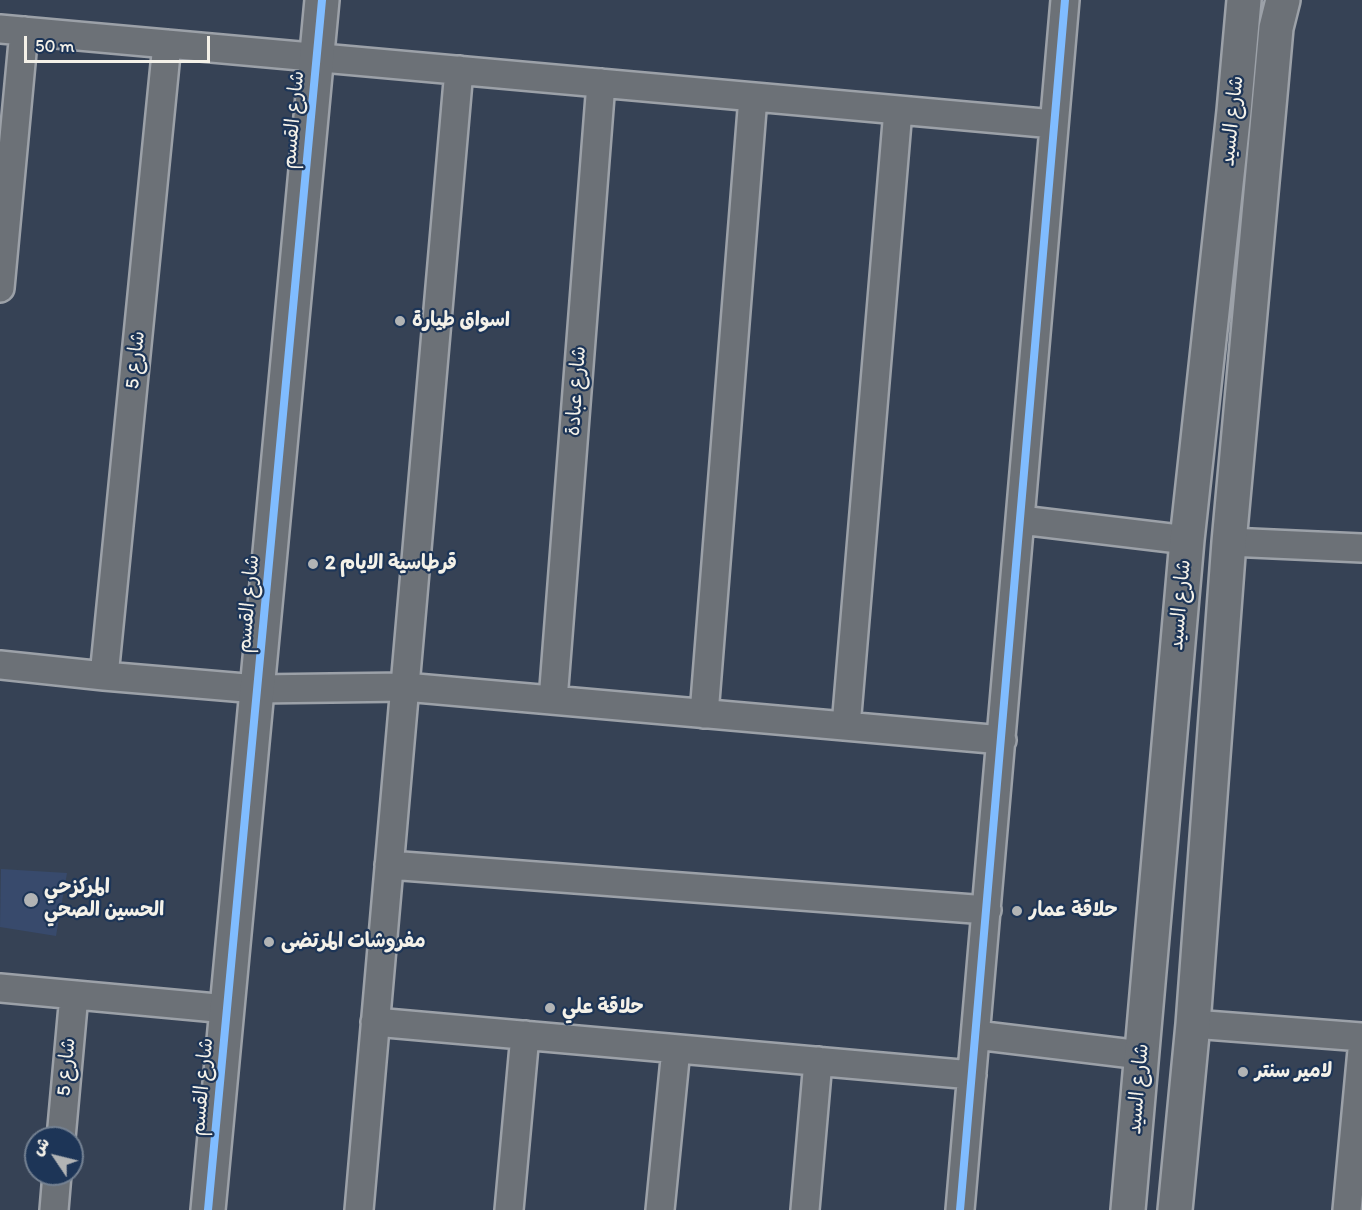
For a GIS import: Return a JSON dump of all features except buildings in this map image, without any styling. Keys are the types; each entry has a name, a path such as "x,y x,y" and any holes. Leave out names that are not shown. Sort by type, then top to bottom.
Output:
{"main road":[{"name":"شارع القسم","path":"208,1210 321,0"},
{"name":"شارع السيد","path":"1128,1210 1187,540 1233,123 1244,0"},
{"name":"شارع السيد","path":"1175,1210 1192,1024 1229,542 1276,28 1283,0"}],"street":[{"path":"960,1210 1065,0"},
{"path":"0,288 12,30 1054,124"},
{"name":"شارع 5","path":"104,676 167,44"},
{"path":"359,1210 459,70"},
{"name":"شارع عبادة","path":"553,700 601,83"},
{"path":"704,714 753,97"},
{"path":"846,726 898,110"},
{"path":"1021,520 1187,540"},
{"path":"1229,542 1362,548"},
{"path":"0,665 257,689 405,687 1002,740"},
{"path":"389,865 987,910"},
{"path":"0,988 227,1009"},
{"name":"شارع 5","path":"62,1126 74,995"},
{"path":"375,1022 972,1075"},
{"path":"1192,1024 1362,1037"},
{"path":"508,1210 525,1035"},
{"path":"976,1035 1141,1055"},
{"path":"660,1210 676,1048"},
{"path":"1347,1210 1358,1124 1362,1050"},
{"path":"805,1210 818,1062"},
{"path":"54,1210 56,1186"}],"shaded area":[{"name":"المركزحي الحسين الصحي","path":"1,869 67,873 56,936 0,927"}],"cycle path":[{"path":"208,1210 322,0"},
{"path":"960,1210 1065,0"}],"place":[{"name":"اسواق طيارة","path":"400,321"},
{"name":"قرطاسية الايام 2","path":"313,564"},
{"name":"المركزحي الحسين الصحي","path":"31,900"},
{"name":"حلاقة عمار","path":"1017,911"},
{"name":"مفروشات المرتضى","path":"269,942"},
{"name":"حلاقة علي","path":"550,1008"},
{"name":"لامير سنتر","path":"1243,1072"}]}
